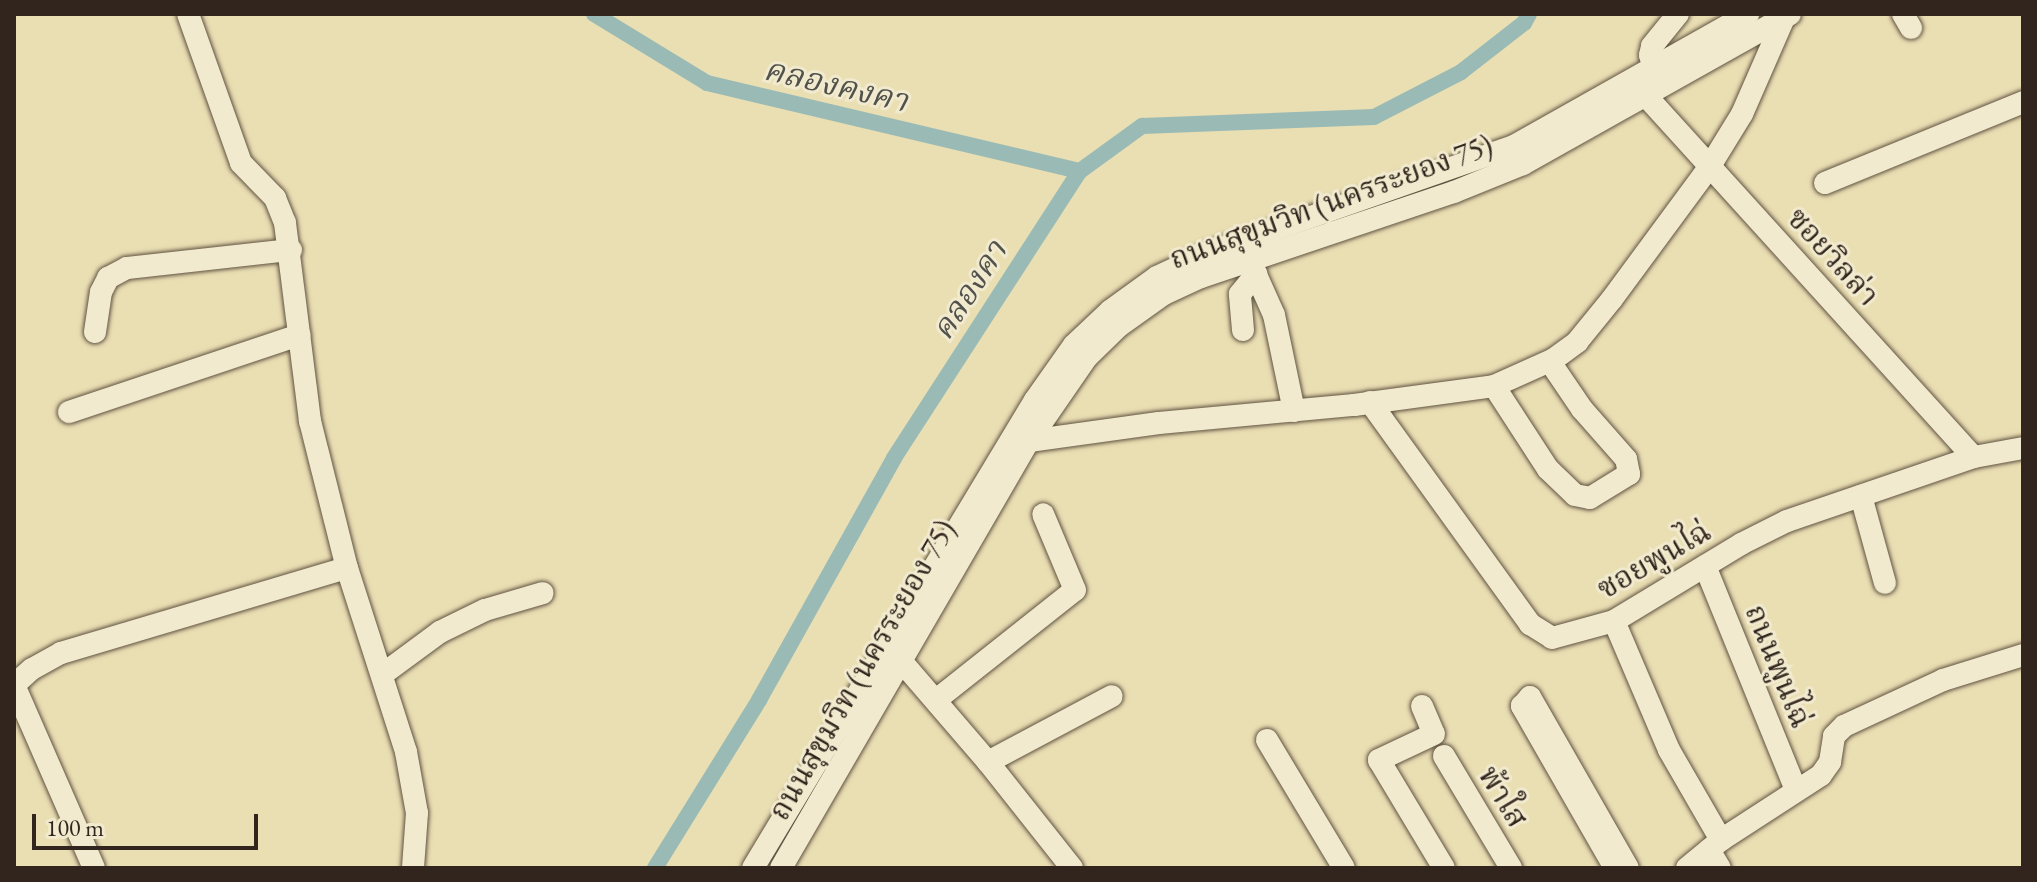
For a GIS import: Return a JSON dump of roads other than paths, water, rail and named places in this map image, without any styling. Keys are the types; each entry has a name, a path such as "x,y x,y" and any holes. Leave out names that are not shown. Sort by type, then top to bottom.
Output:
{"street":[{"path":"188,14 241,163 275,198 282,211 291,250 310,421 347,568 406,752 417,813 413,868"},
{"path":"1654,85 1652,46 1678,14"},
{"name":"ถนนสุขุมวิท (นครระยอง 75)","path":"753,868 1035,400 1074,345 1110,311 1157,277 1208,253 1514,146 1654,85 1748,14"},
{"path":"1029,441 1159,423 1294,411 1494,386 1550,362 1577,342 1710,166 1742,114 1787,16"},
{"name":"ถนนสุขุมวิท (นครระยอง 75)","path":"781,868 1029,441 1087,357 1119,326 1164,294 1252,266 1495,176 1654,85 1787,16"},
{"name":"ซอยวิลล่า","path":"1654,85 1710,166 1974,457"},
{"path":"1825,183 2023,102"},
{"path":"95,332 101,292 108,278 127,268 291,250"},
{"path":"1243,330 1240,294 1252,266"},
{"path":"1252,266 1274,315 1294,411"},
{"path":"69,412 299,335"},
{"path":"1494,386 1548,469 1575,495 1590,498 1629,474 1626,459 1582,409 1550,362"},
{"name":"ซอยพูนไฉ่","path":"1370,402 1534,629 1545,637 1557,638 1614,621 1787,521 1974,457 2023,448"},
{"path":"1861,496 1885,583"},
{"path":"936,700 1075,590 1043,514"},
{"name":"ถนนพูนไฉ่","path":"1705,566 1796,790"},
{"path":"94,868 14,685 32,669 61,653 347,568"},
{"path":"383,674 440,632 485,610 543,593"},
{"path":"1614,621 1717,853"},
{"path":"1687,868 1717,853 1828,768 1834,736 1844,726 1943,680 2023,655"},
{"path":"902,662 988,762 1072,868"},
{"path":"988,762 1112,696"},
{"path":"1615,868 1597,826 1530,697 1522,706 1597,826 1628,868"},
{"path":"1422,706 1434,734 1379,760 1444,868"},
{"path":"1267,740 1344,868"},
{"name":"พ้าใส","path":"1444,756 1511,868"}],"waterway":[{"name":"คลองคงคา","path":"594,14 707,83 1080,171"},
{"name":"คลองคา","path":"655,868 759,700 894,458 1080,171 1142,126 1374,117 1461,72 1524,23 1529,14"}]}
